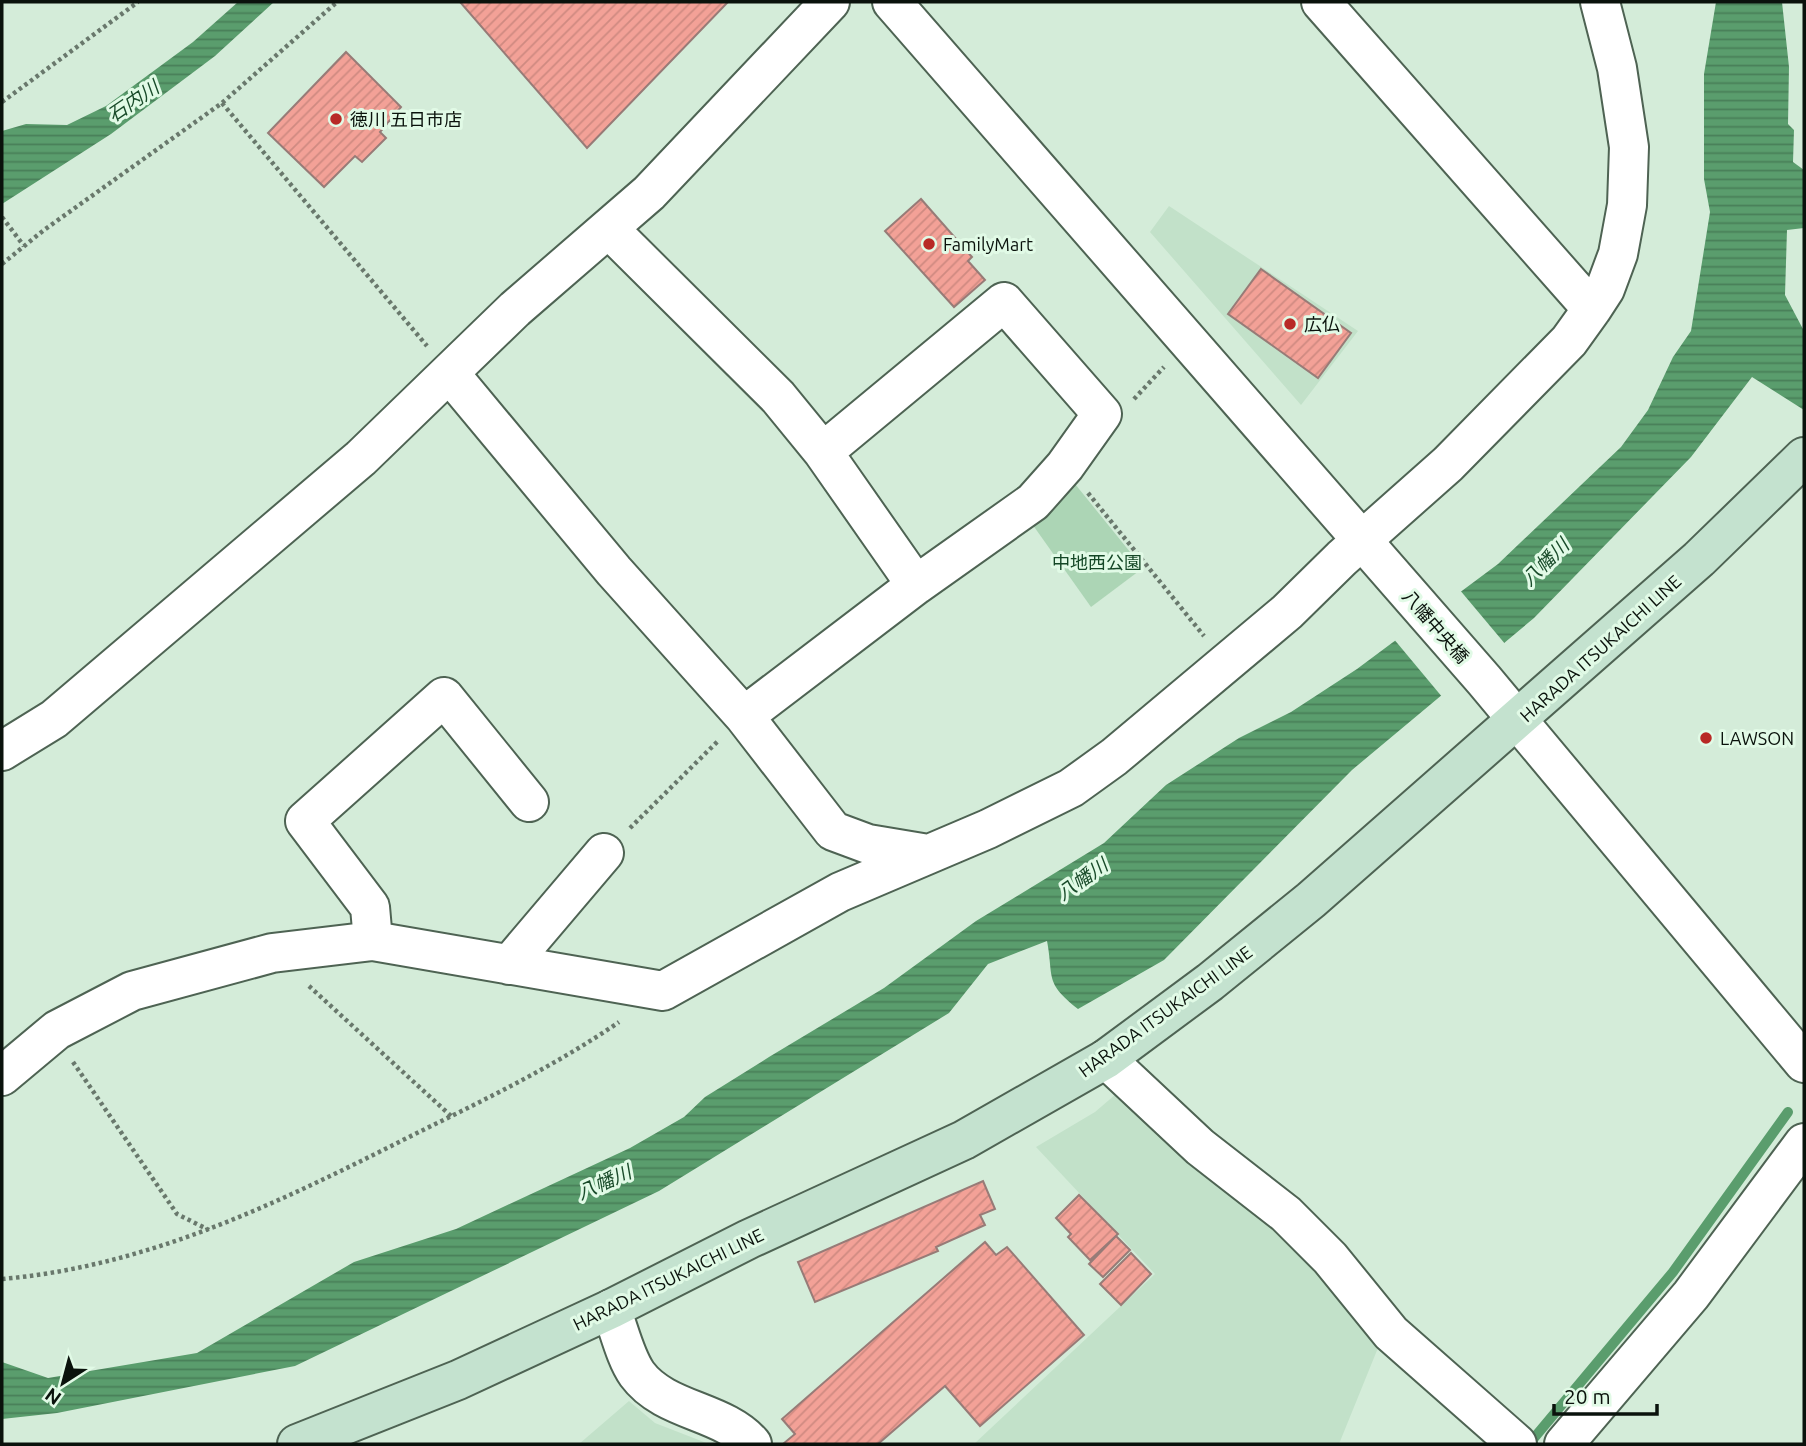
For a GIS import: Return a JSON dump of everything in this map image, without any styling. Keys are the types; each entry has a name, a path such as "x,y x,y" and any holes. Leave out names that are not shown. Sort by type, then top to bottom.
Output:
{"main road":[{"name":"HARADA ITSUKAICHI LINE","path":"297,1444 458,1380 611,1309 749,1239 964,1140 1106,1059 1210,982 1311,900 1518,721 1699,559 1804,457"}],"street":[{"path":"2,751 54,719 361,458 515,309 649,193 830,2"},
{"name":"八幡中央橋","path":"892,2 1484,680 1804,1063"},
{"path":"1321,2 1592,309"},
{"path":"2,1076 57,1030 132,991 272,953 373,941 663,991 840,892 1071,788 1114,757 1287,612 1448,464 1569,341 1592,309 1605,289 1618,254 1627,205 1629,147 1617,68 1600,2"},
{"path":"609,229 778,397 823,452 916,585"},
{"path":"744,716 916,585 1033,502 1065,466 1102,414 1004,302 823,452"},
{"path":"450,374 614,572 744,716 833,831 868,844 928,854"},
{"path":"373,941 370,907 305,821 444,697 529,802"},
{"path":"509,965 604,853"},
{"path":"1106,1059 1200,1147 1286,1214 1329,1258 1391,1333 1513,1442"},
{"path":"1564,1444 1691,1295 1804,1143"},
{"path":"611,1309 637,1374 663,1396 719,1422 752,1444"}],"path":[{"path":"2,102 138,2"},
{"path":"2,264 222,103 337,2"},
{"path":"222,103 450,374"},
{"path":"2,217 24,246"},
{"path":"1065,466 1226,664"},
{"path":"604,853 744,716"},
{"path":"272,953 451,1116"},
{"path":"2,1279 85,1268 176,1243 209,1230 325,1179 451,1116 591,1042 663,991"},
{"path":"57,1030 64,1048 177,1214 209,1230"}],"shaded area":[{"path":"1169,206 1358,331 1301,405 1150,232"},
{"path":"1116,1094 1249,1200 1382,1338 1339,1444 974,1444 1155,1274 1036,1147 1095,1112"},
{"path":"629,1401 655,1423 709,1444 579,1444"}],"green space":[{"name":"中地西公園","path":"1071,479 1143,568 1091,607 1030,521"}],"water":[{"name":"石内川","path":"238,2 274,2 215,56 111,134 2,204 2,131 26,124 67,125 106,106 193,42"},
{"name":"八幡川","path":"1716,2 1782,2 1789,67 1788,124 1794,130 1793,162 1804,170 1804,228 1787,230 1785,295 1804,331 1804,410 1752,377 1691,457 1534,618 1352,770 1164,960 1078,1009 1060,992 1052,979 1047,941 988,964 949,1013 659,1191 295,1366 57,1413 2,1419 2,1362 48,1378 197,1353 354,1262 456,1229 630,1148 684,1117 705,1097 884,988 976,921 1104,843 1166,785 1239,738 1291,712 1357,669 1498,564 1621,447 1648,410 1673,357 1691,331 1710,212 1704,179 1704,74"}],"pier":[{"path":"1459,589 1506,645 1443,698 1393,638"}],"building":[{"path":"460,2 728,2 587,148"},
{"name":"徳川 五日市店","path":"346,52 401,107 380,132 386,138 362,162 355,156 324,187 268,133"},
{"name":"FamilyMart","path":"921,199 972,257 968,261 985,280 954,307 885,231"},
{"name":"広仏","path":"1261,269 1351,333 1318,378 1228,314"},
{"path":"983,1181 995,1209 980,1215 985,1225 936,1247 938,1251 815,1302 798,1262"},
{"path":"1079,1195 1118,1234 1090,1260 1068,1237 1071,1234 1056,1218"},
{"path":"1116,1236 1130,1250 1103,1277 1089,1264"},
{"path":"985,1242 996,1255 1007,1247 1084,1335 980,1426 945,1386 878,1444 783,1444 795,1434 782,1419"},
{"path":"1131,1253 1151,1274 1121,1305 1100,1284"}],"waterway":[{"path":"1529,1444 1673,1272 1788,1112"}],"place":[{"name":"徳川 五日市店","path":"336,119"},
{"name":"FamilyMart","path":"929,244"},
{"name":"広仏","path":"1290,324"},
{"name":"LAWSON","path":"1706,738"}]}
